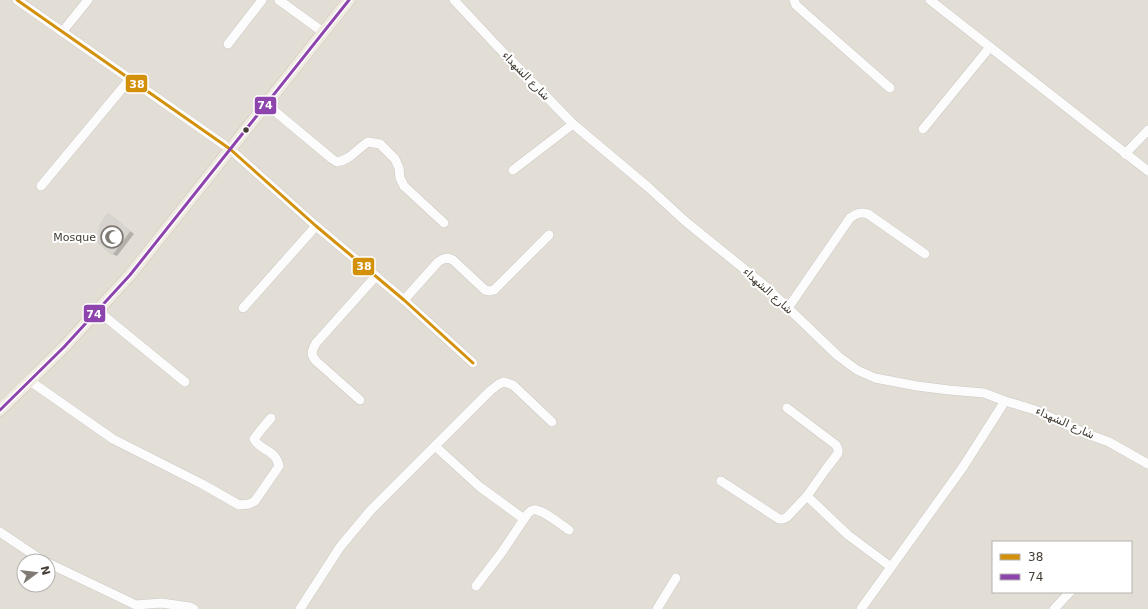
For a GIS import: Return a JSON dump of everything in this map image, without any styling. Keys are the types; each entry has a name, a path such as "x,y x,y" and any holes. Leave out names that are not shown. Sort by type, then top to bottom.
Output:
{"main road":[{"path":"0,410 98,311 130,275 349,0"}],"street":[{"path":"18,0 230,149 316,226 404,300 474,363"},
{"path":"62,32 88,0"},
{"path":"228,44 262,0"},
{"path":"279,0 323,32"},
{"name":"شارع الشهداء","path":"454,0 574,124 758,281 838,356 857,370 875,378 917,386 984,393 1034,410 1082,432 1109,442 1148,464"},
{"path":"794,0 796,5 890,88"},
{"path":"930,0 1148,171"},
{"path":"924,129 990,47"},
{"path":"41,186 130,79"},
{"path":"266,104 337,162 343,162 368,142 380,144 398,162 400,178 404,186 444,223"},
{"path":"513,170 574,124"},
{"path":"1125,154 1148,130"},
{"path":"788,308 850,218 857,213 862,212 868,214 925,254"},
{"path":"244,308 316,226"},
{"path":"404,300 438,262 448,258 453,260 485,290 490,292 494,290 549,235"},
{"path":"360,400 312,358 312,353 316,343 376,276"},
{"path":"98,311 186,382"},
{"path":"30,381 113,439 202,484 239,505 249,504 255,501 279,466 276,457 258,444 254,439 271,418"},
{"path":"300,609 340,547 370,511 499,384 504,382 513,384 552,422"},
{"path":"861,609 962,467 1005,401"},
{"path":"721,481 779,519 787,517 806,496 836,456 838,449 836,445 825,436 786,408"},
{"path":"435,446 480,487 524,519"},
{"path":"806,496 848,535 891,567"},
{"path":"476,586 502,552 524,519 533,510 539,511 568,530"},
{"path":"0,532 30,553"},
{"path":"56,567 135,607 161,603 190,607 194,609"},
{"path":"657,609 676,578"},
{"path":"1054,609 1069,593"}],"shaded area":[{"path":"0,0 1148,0 1148,609 0,609"}],"building":[{"name":"Mosque","path":"108,213 130,231 112,255 97,242 100,224"}],"transit line":[{"name":"38","path":"17,0 230,149 316,226 404,300 473,363"},
{"name":"74","path":"0,410 64,347 130,275 349,0"}],"place":[{"name":"Mosque","path":"112,237"}]}
